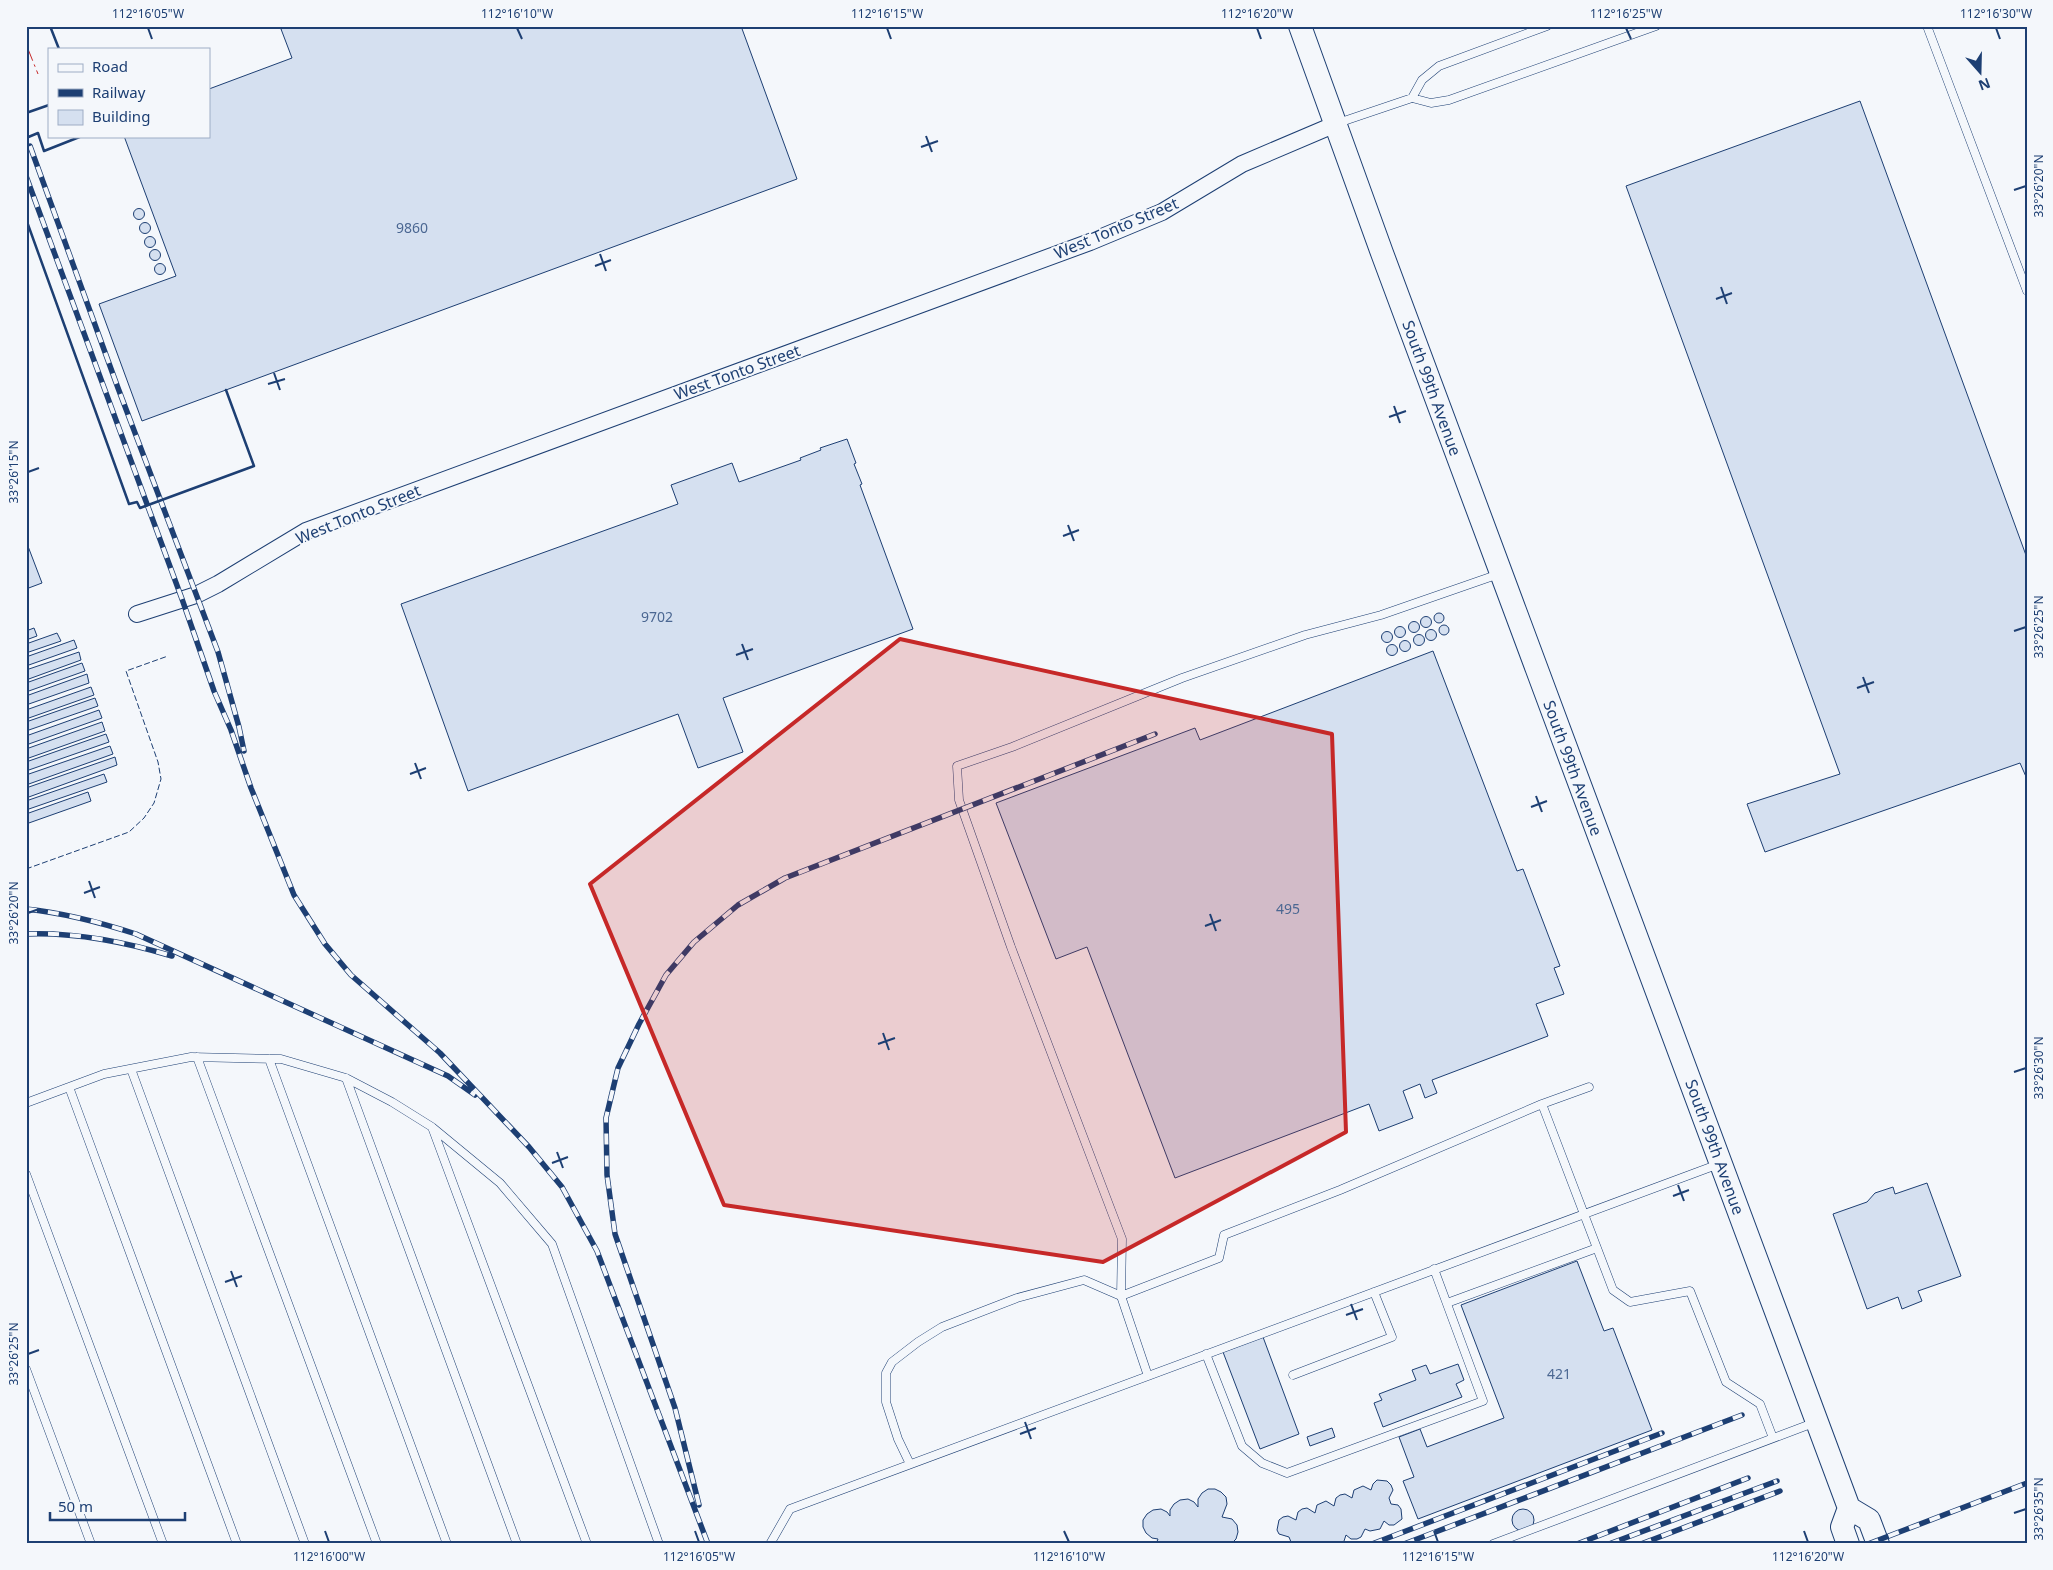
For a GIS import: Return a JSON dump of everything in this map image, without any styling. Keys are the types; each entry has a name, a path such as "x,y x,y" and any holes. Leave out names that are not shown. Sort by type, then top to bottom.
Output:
{"main road":[{"name":"South 99th Avenue","path":"1300,26 1501,574 1849,1508"},
{"path":"1848,1544 1842,1527 1849,1508 1869,1520 1878,1544"}],"street":[{"name":"West Tonto Street","path":"137,614 196,595 218,584 306,531 1099,238 1162,212 1242,164 1336,124"}],"lane":[{"path":"1412,98 1422,80 1438,66 1548,26"},
{"path":"1336,124 1412,98 1431,103 1449,100 1656,26"},
{"path":"1927,26 2023,269 2027,291"},
{"path":"1148,1376 1121,1296 1122,1239 1011,947 959,800 957,766 1012,747 1199,672 1305,635 1381,615 1501,574"},
{"path":"197,1057 377,1544"},
{"path":"26,1103 104,1074 197,1057 281,1059 346,1078 392,1102 432,1127 500,1183 552,1244 660,1544"},
{"path":"269,1059 447,1544"},
{"path":"131,1069 305,1544"},
{"path":"346,1078 517,1544"},
{"path":"69,1087 237,1544"},
{"path":"910,1464 898,1439 886,1402 886,1373 892,1362 918,1342 942,1328 1017,1298 1084,1280 1121,1296 1219,1258 1224,1235 1340,1190 1542,1104 1589,1087"},
{"path":"1542,1104 1613,1290 1630,1302 1690,1291 1726,1382 1760,1404 1773,1438"},
{"path":"432,1127 586,1544"},
{"path":"770,1544 790,1509 1720,1163"},
{"path":"26,1174 163,1544"},
{"path":"1447,1303 1596,1248"},
{"path":"1206,1354 1242,1446 1262,1463 1287,1473 1483,1400 1434,1269"},
{"path":"1293,1375 1392,1337 1374,1292"},
{"path":"26,1369 91,1544"},
{"path":"1493,1544 1817,1422"}],"highlighted area":[{"path":"900,639 1332,734 1346,1132 1103,1262 724,1205 590,884"}],"building":[{"path":"288,26 741,26 797,179 142,421 99,304 176,276 125,138 210,138 210,89 292,58 281,29"},
{"path":"1860,101 2027,558 2027,779 2020,763 1765,852 1747,804 1840,774 1626,186"},
{"path":"139,208 145,214 139,220 133,214"},
{"path":"145,222 151,228 145,234 139,228"},
{"path":"150,236 156,242 150,248 144,242"},
{"path":"155,249 161,255 155,261 149,255"},
{"path":"160,263 166,269 160,275 154,269"},
{"path":"847,439 862,484 860,485 913,629 723,698 743,752 698,768 678,714 468,791 401,604 678,504 671,485 732,463 739,482 801,460 800,458 821,450 820,448"},
{"path":"26,541 42,583 26,589"},
{"path":"1437,613 1441,613 1444,618 1443,622 1437,623 1434,620 1434,616"},
{"path":"1426,616 1432,622 1426,628 1420,622"},
{"path":"1414,621 1420,627 1414,633 1408,627"},
{"path":"1442,625 1446,625 1449,630 1448,634 1442,635 1439,632 1439,628"},
{"path":"1400,626 1406,632 1400,638 1394,632"},
{"path":"34,628 37,636 26,640 26,631"},
{"path":"1431,629 1437,635 1431,641 1425,635"},
{"path":"1387,631 1393,637 1387,643 1381,637"},
{"path":"57,633 61,641 26,653 26,644"},
{"path":"1419,634 1425,640 1419,646 1413,640"},
{"path":"74,640 77,648 26,666 26,657"},
{"path":"1405,640 1411,646 1405,652 1399,646"},
{"path":"1392,644 1398,650 1392,656 1386,650"},
{"path":"1433,651 1517,871 1523,869 1560,966 1554,968 1564,994 1536,1004 1548,1036 1432,1080 1437,1093 1425,1098 1420,1084 1403,1091 1413,1118 1379,1131 1369,1104 1175,1178 1087,947 1056,959 996,803 1195,728 1200,740"},
{"path":"79,652 81,660 26,680 26,670"},
{"path":"82,663 85,671 26,692 26,683"},
{"path":"87,674 89,683 26,705 26,696"},
{"path":"91,687 94,695 26,719 26,710"},
{"path":"95,698 98,706 26,731 26,722"},
{"path":"99,710 102,718 26,745 26,736"},
{"path":"102,722 105,731 26,759 26,749"},
{"path":"106,734 109,742 26,771 26,762"},
{"path":"110,746 113,754 26,785 26,775"},
{"path":"115,757 117,765 26,798 26,788"},
{"path":"104,774 107,782 26,810 26,801"},
{"path":"88,792 91,801 26,824 26,814"},
{"path":"1927,1183 1961,1276 1918,1291 1922,1301 1902,1309 1898,1297 1867,1309 1833,1214 1867,1202 1875,1193 1893,1187 1895,1194"},
{"path":"1577,1261 1604,1331 1613,1328 1652,1430 1418,1519 1403,1481 1414,1477 1399,1437 1420,1429 1427,1447 1504,1418 1461,1305"},
{"path":"1263,1337 1299,1434 1260,1449 1223,1352"},
{"path":"1458,1364 1464,1380 1456,1384 1462,1397 1383,1427 1374,1403 1382,1400 1379,1394 1416,1380 1412,1370 1426,1365 1430,1374"},
{"path":"1332,1428 1335,1437 1310,1446 1307,1437"},
{"path":"1377,1480 1387,1481 1391,1485 1393,1490 1389,1498 1391,1504 1398,1505 1401,1509 1402,1519 1394,1525 1389,1525 1384,1521 1380,1529 1370,1531 1365,1529 1361,1537 1357,1539 1351,1539 1346,1535 1343,1544 1289,1544 1291,1542 1289,1537 1279,1534 1277,1530 1279,1520 1283,1517 1288,1516 1296,1520 1298,1512 1307,1508 1315,1513 1317,1505 1326,1501 1334,1506 1336,1498 1340,1495 1345,1494 1352,1498 1354,1490 1363,1486 1371,1490"},
{"path":"1208,1489 1215,1489 1226,1497 1227,1504 1222,1517 1232,1519 1237,1525 1238,1532 1236,1539 1231,1544 1156,1544 1158,1539 1152,1538 1146,1533 1143,1527 1143,1520 1147,1514 1153,1510 1161,1509 1170,1516 1170,1510 1180,1500 1188,1499 1198,1507 1198,1499"},
{"path":"1523,1509 1531,1512 1534,1520 1531,1528 1523,1531 1515,1528 1512,1520 1515,1512"}],"railway":[{"path":"30,146 118,388 218,652 244,751"},
{"path":"26,176 214,691 231,730 251,788 294,895 325,944 351,975 440,1053 529,1147 562,1187 597,1251 708,1544"},
{"path":"699,1505 675,1408 615,1234 607,1175 606,1118 618,1068 639,1024 666,975 694,942 738,905 785,878 1155,734"},
{"path":"26,909 81,918 136,934 448,1076 475,1095"},
{"path":"26,934 82,936 136,946 172,956"},
{"path":"1404,1544 1742,1415"},
{"path":"1372,1544 1662,1433"},
{"path":"1577,1544 1748,1478"},
{"path":"1609,1544 1777,1481"},
{"path":"1868,1544 2027,1483"},
{"path":"1641,1544 1780,1491"}],"fence":[{"path":"26,869 129,832 144,818 154,803 161,779 158,762 126,671 168,656"}],"wall":[{"path":"50,26 59,48"},
{"path":"26,113 48,105"},
{"path":"26,138 38,133 44,151 77,138"},
{"path":"26,219 129,504 137,502 140,508 254,466 226,390"}],"power":[{"path":"26,44 38,74"}]}
